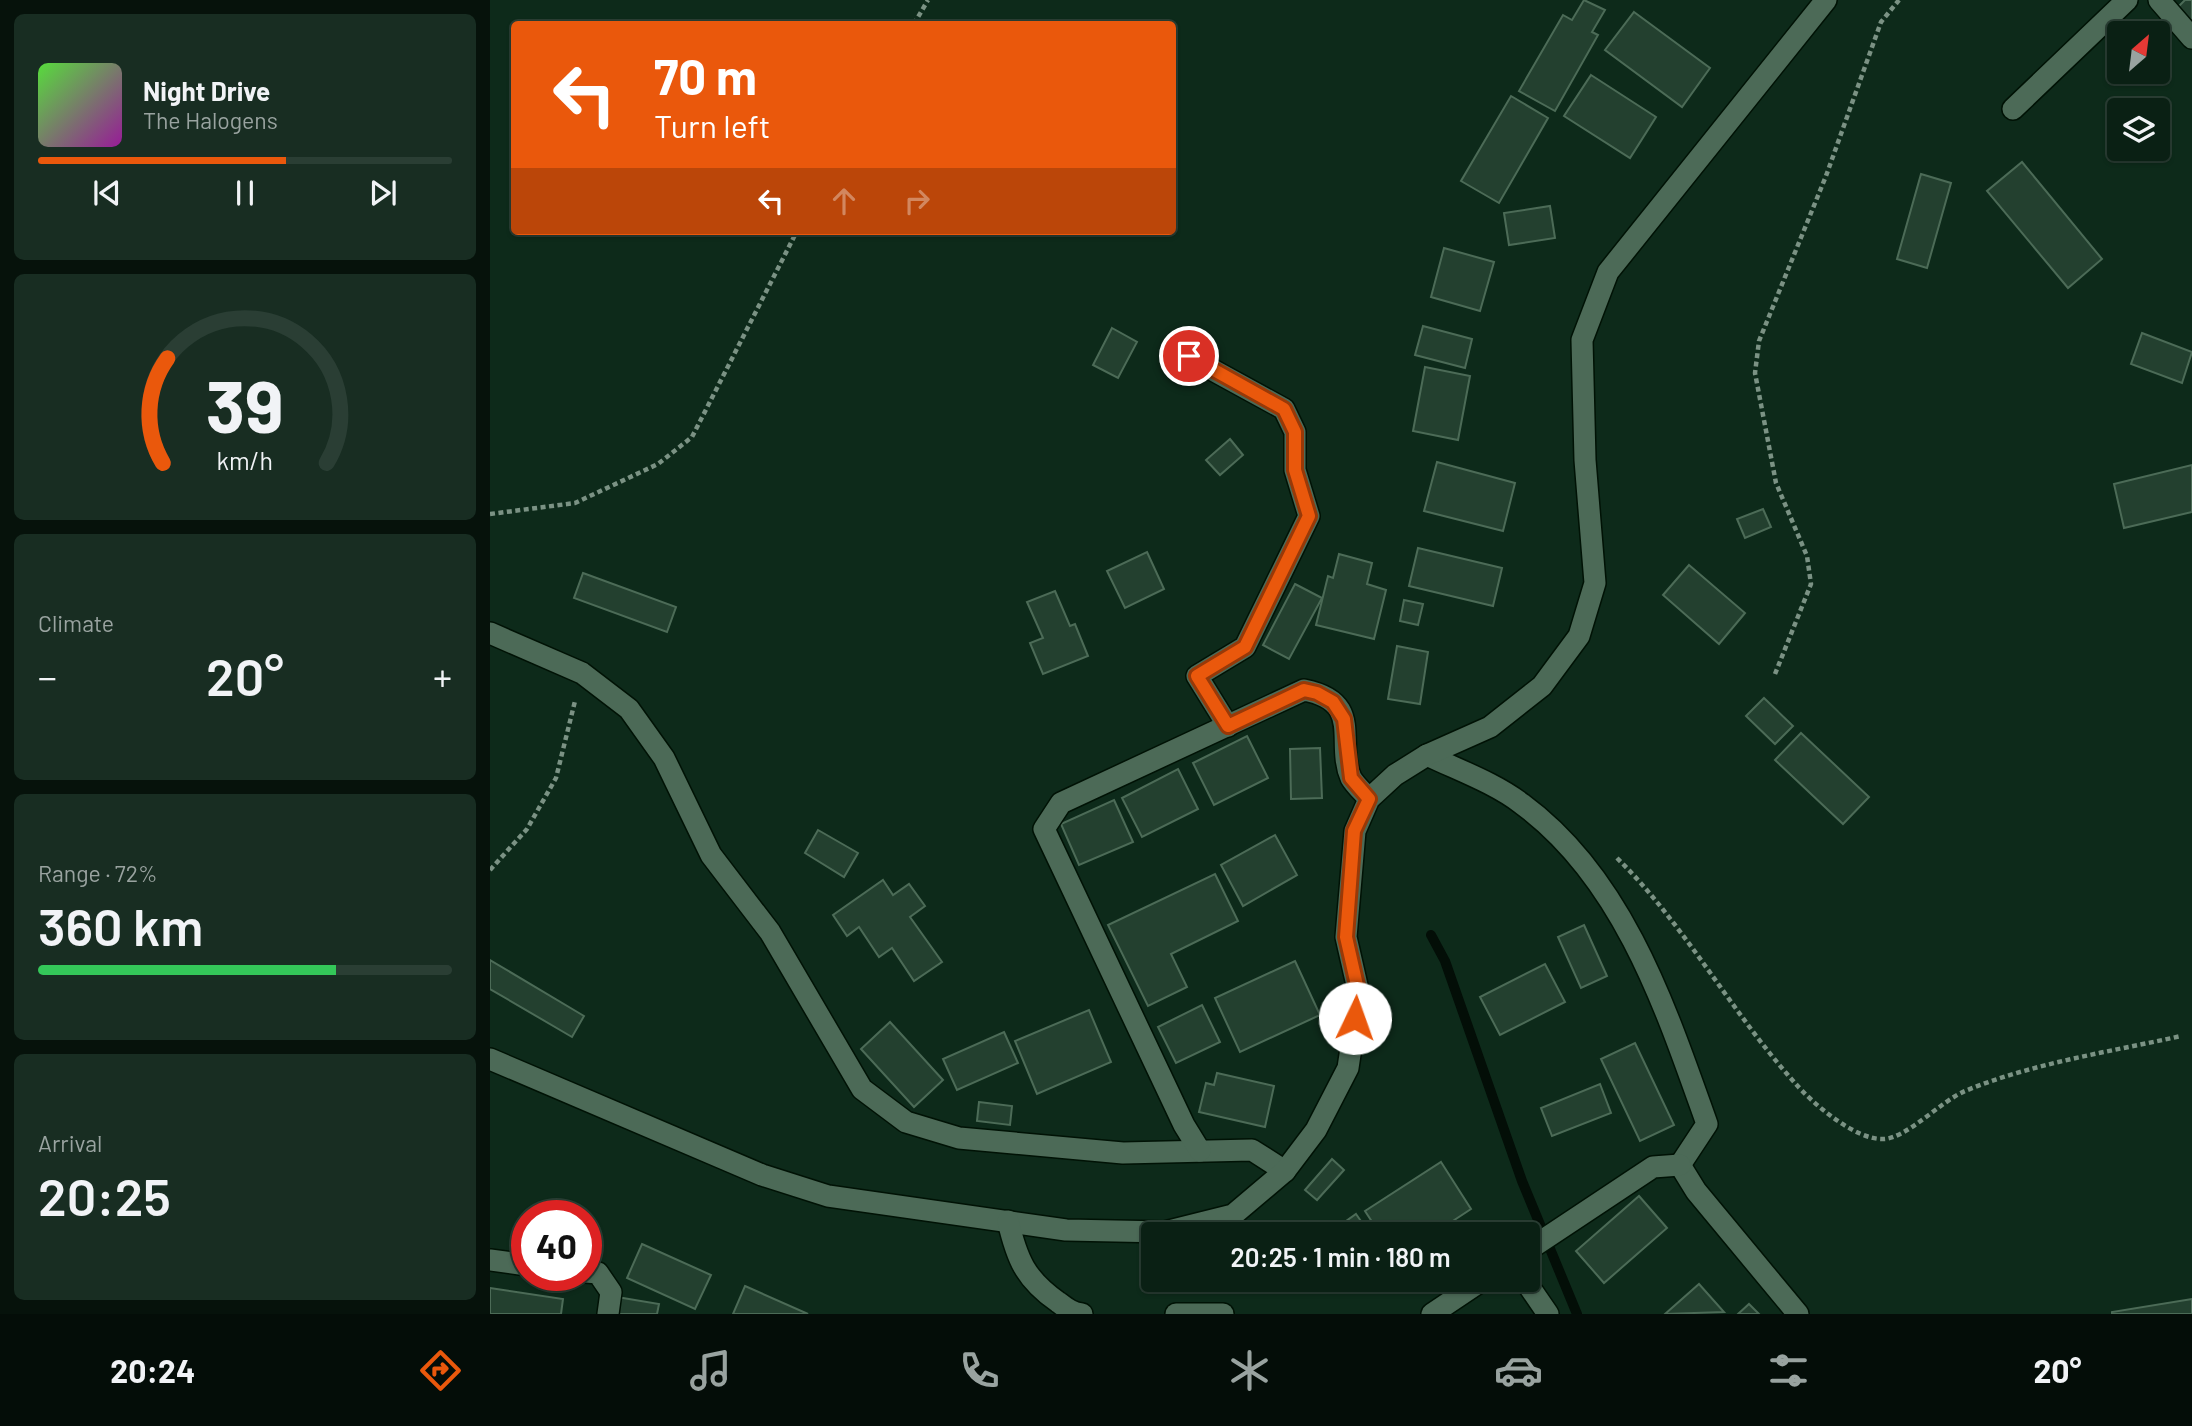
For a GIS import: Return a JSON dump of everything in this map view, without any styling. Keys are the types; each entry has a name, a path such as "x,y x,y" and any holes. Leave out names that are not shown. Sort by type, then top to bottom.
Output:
{"street":[{"path":"490,1059 762,1175 828,1196 1066,1230 1165,1232 1233,1215 1285,1171 1316,1130 1348,1068 1359,994 1346,937 1354,831 1369,799 1395,775 1427,755 1490,727 1542,686 1579,636 1595,583 1585,460 1583,340 1608,272 1826,0"},
{"path":"2013,109 2127,0"},
{"path":"2159,0 2192,38"},
{"path":"1189,356 1284,409 1295,432 1295,470 1309,516 1245,647 1197,676 1228,726"},
{"path":"490,633 582,673 629,709 664,758 711,855 770,932 862,1088 906,1122 959,1138 1123,1153 1252,1150 1285,1171"},
{"path":"1200,1151 1184,1125 1044,829 1061,803 1304,690 1317,693 1333,702 1344,719 1351,778 1369,799"},
{"path":"1427,755 1520,802 1558,834 1624,920 1674,1031 1707,1124 1680,1165"},
{"path":"1540,1242 1653,1167 1680,1165"},
{"path":"1680,1165 1696,1191 1798,1314"},
{"path":"1008,1221 1015,1251 1035,1286 1073,1314 1082,1314"},
{"path":"490,1260 511,1263"},
{"path":"602,1279 611,1292 608,1314"},
{"path":"1432,1314 1465,1292"},
{"path":"1533,1292 1548,1314"},
{"path":"1176,1314 1223,1314"}],"path":[{"path":"916,21 928,0"},
{"path":"1774,674 1811,584 1807,556 1776,483 1755,373 1759,341 1826,176 1881,22 1899,0"},
{"path":"490,514 575,503 659,464 692,437 795,235"},
{"path":"490,870 527,829 556,778 582,673"},
{"path":"1611,852 1682,937 1796,1084 1842,1124 1882,1139 1898,1135 1952,1097 2005,1075 2181,1036"}],"building":[{"path":"1584,0 1605,10 1592,32 1598,35 1555,111 1519,91 1563,15 1572,20"},
{"path":"2185,0 2192,0 2192,26 2175,10"},
{"path":"1634,12 1710,68 1682,107 1605,50"},
{"path":"1591,75 1656,117 1630,158 1564,116"},
{"path":"1511,96 1548,118 1499,203 1461,181"},
{"path":"2022,162 2102,259 2068,288 1987,191"},
{"path":"1921,174 1951,183 1927,268 1897,259"},
{"path":"1550,206 1555,238 1509,245 1504,213"},
{"path":"1444,248 1494,262 1480,311 1431,297"},
{"path":"1423,326 1472,339 1465,368 1415,355"},
{"path":"1112,328 1137,342 1118,378 1093,365"},
{"path":"2142,333 2192,352 2182,383 2131,364"},
{"path":"1425,367 1470,376 1458,440 1413,431"},
{"path":"1230,439 1243,455 1220,475 1206,460"},
{"path":"1437,462 1515,483 1503,531 1424,511"},
{"path":"2192,465 2192,512 2124,528 2114,484"},
{"path":"1763,509 1771,527 1745,538 1737,519"},
{"path":"1418,548 1502,568 1493,606 1409,586"},
{"path":"1147,552 1164,589 1125,608 1107,571"},
{"path":"1339,554 1372,563 1367,584 1386,590 1374,639 1316,625 1328,576 1333,578"},
{"path":"1689,565 1745,613 1719,644 1663,595"},
{"path":"583,573 676,607 667,632 574,598"},
{"path":"1295,584 1322,598 1289,659 1263,645"},
{"path":"1055,591 1070,626 1075,624 1088,656 1043,674 1030,643 1043,638 1027,602"},
{"path":"1404,600 1423,604 1418,625 1400,621"},
{"path":"1397,646 1428,652 1420,704 1388,699"},
{"path":"1764,698 1793,726 1775,744 1746,716"},
{"path":"1801,733 1869,797 1843,824 1775,760"},
{"path":"1247,736 1268,778 1214,805 1193,763"},
{"path":"1320,748 1322,798 1291,799 1290,749"},
{"path":"1178,769 1198,809 1142,837 1122,798"},
{"path":"1114,800 1133,842 1079,865 1061,824"},
{"path":"818,830 858,853 844,877 805,853"},
{"path":"1275,835 1297,875 1243,906 1221,865"},
{"path":"1215,874 1238,921 1171,954 1187,987 1148,1006 1108,925"},
{"path":"883,880 893,895 909,884 925,906 910,917 942,962 914,981 892,948 879,957 859,927 847,936 833,915"},
{"path":"1584,925 1607,976 1581,988 1558,937"},
{"path":"490,960 584,1016 572,1037 490,989"},
{"path":"1295,961 1320,1015 1240,1052 1215,998"},
{"path":"1545,964 1565,1002 1500,1035 1480,997"},
{"path":"1202,1005 1220,1042 1176,1063 1158,1027"},
{"path":"1089,1010 1111,1062 1037,1094 1015,1041"},
{"path":"890,1022 943,1080 914,1107 861,1049"},
{"path":"1004,1032 1018,1063 957,1090 943,1059"},
{"path":"1635,1043 1674,1125 1640,1141 1601,1059"},
{"path":"1217,1073 1274,1086 1265,1127 1199,1112 1206,1083 1214,1085"},
{"path":"1600,1084 1611,1113 1552,1136 1541,1108"},
{"path":"979,1102 1012,1106 1010,1125 977,1121"},
{"path":"1332,1159 1344,1170 1317,1200 1305,1190"},
{"path":"1441,1162 1471,1209 1451,1222 1372,1222 1365,1211"},
{"path":"1639,1196 1667,1228 1604,1283 1576,1251"},
{"path":"1356,1214 1362,1222 1345,1222"},
{"path":"642,1244 711,1275 695,1309 627,1278"},
{"path":"1699,1284 1724,1312 1665,1314"},
{"path":"745,1286 808,1314 733,1314"},
{"path":"490,1288 563,1299 561,1314 490,1314"},
{"path":"617,1297 659,1304 657,1314 614,1314"},
{"path":"2192,1299 2192,1314 2112,1314 2112,1312"},
{"path":"1749,1304 1759,1314 1738,1314"}],"waterway":[{"path":"1431,935 1445,961 1522,1181 1577,1314"}],"route":[{"path":"1189,356 1284,409 1295,432 1295,470 1309,516 1245,647 1197,676 1228,726 1304,690 1317,693 1333,702 1344,719 1351,778 1369,799 1354,831 1346,937 1359,994 1355,1018"}]}
